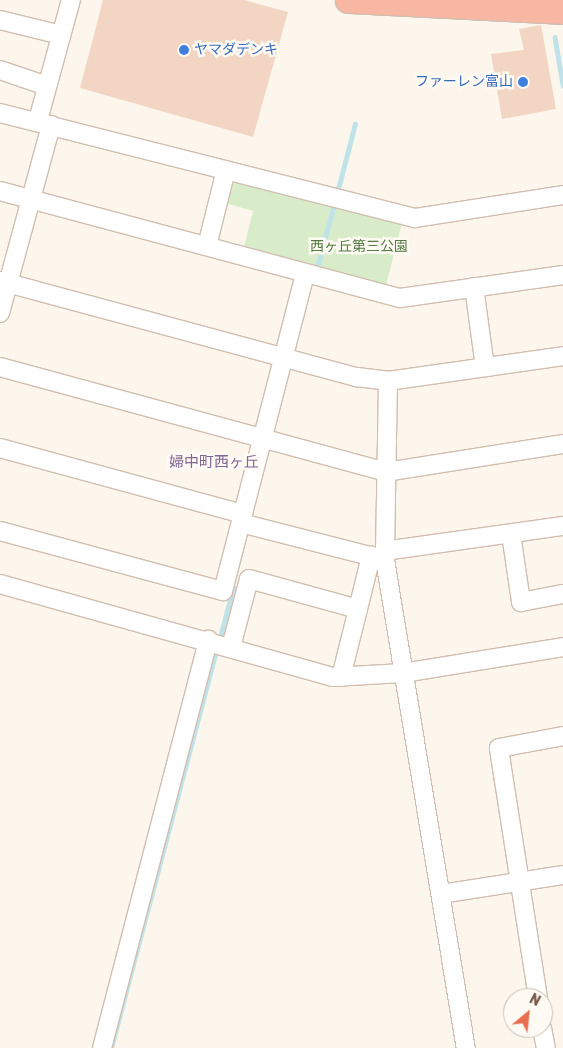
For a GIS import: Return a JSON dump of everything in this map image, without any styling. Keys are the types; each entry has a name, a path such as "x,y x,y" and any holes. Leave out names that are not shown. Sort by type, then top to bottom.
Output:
{"highway":[{"path":"348,0 563,11"}],"street":[{"path":"0,313 4,282 31,199 46,119 47,86 71,0"},
{"path":"0,20 61,34"},
{"path":"0,70 47,86"},
{"path":"0,113 46,119 226,170 416,218 563,195"},
{"path":"207,246 226,170"},
{"path":"0,191 400,298 563,275"},
{"path":"0,530 222,591 263,441 305,274"},
{"path":"4,282 283,359 388,381 563,356"},
{"path":"474,287 485,367"},
{"path":"0,367 263,441 386,472 563,444"},
{"path":"388,381 386,472 380,556 403,673 466,1048"},
{"path":"0,448 242,519 380,556 563,526"},
{"path":"511,534 521,602 563,594"},
{"path":"341,676 358,609 380,556"},
{"path":"231,647 249,579 358,609"},
{"path":"0,584 341,676 403,673 563,647"},
{"path":"102,1048 208,640"},
{"path":"536,988 499,748 563,736"},
{"path":"441,894 563,876"}],"green space":[{"name":"西ヶ丘第三公園","path":"238,180 402,223 385,289 243,251 253,211 225,203 229,187"}],"building":[{"name":"ヤマダデンキ","path":"103,0 244,0 288,12 253,137 80,88"},
{"name":"ファーレン富山","path":"541,25 556,109 502,119 491,54 524,50 519,29"}],"waterway":[{"path":"555,37 563,85"},
{"path":"337,193 355,124"},
{"path":"316,271 335,201"},
{"path":"219,641 233,588"},
{"path":"111,1048 217,648"}],"place":[{"name":"ヤマダデンキ","path":"184,50"},
{"name":"ファーレン富山","path":"523,82"}],"district":[{"name":"婦中町西ヶ丘","path":"214,463"}]}
